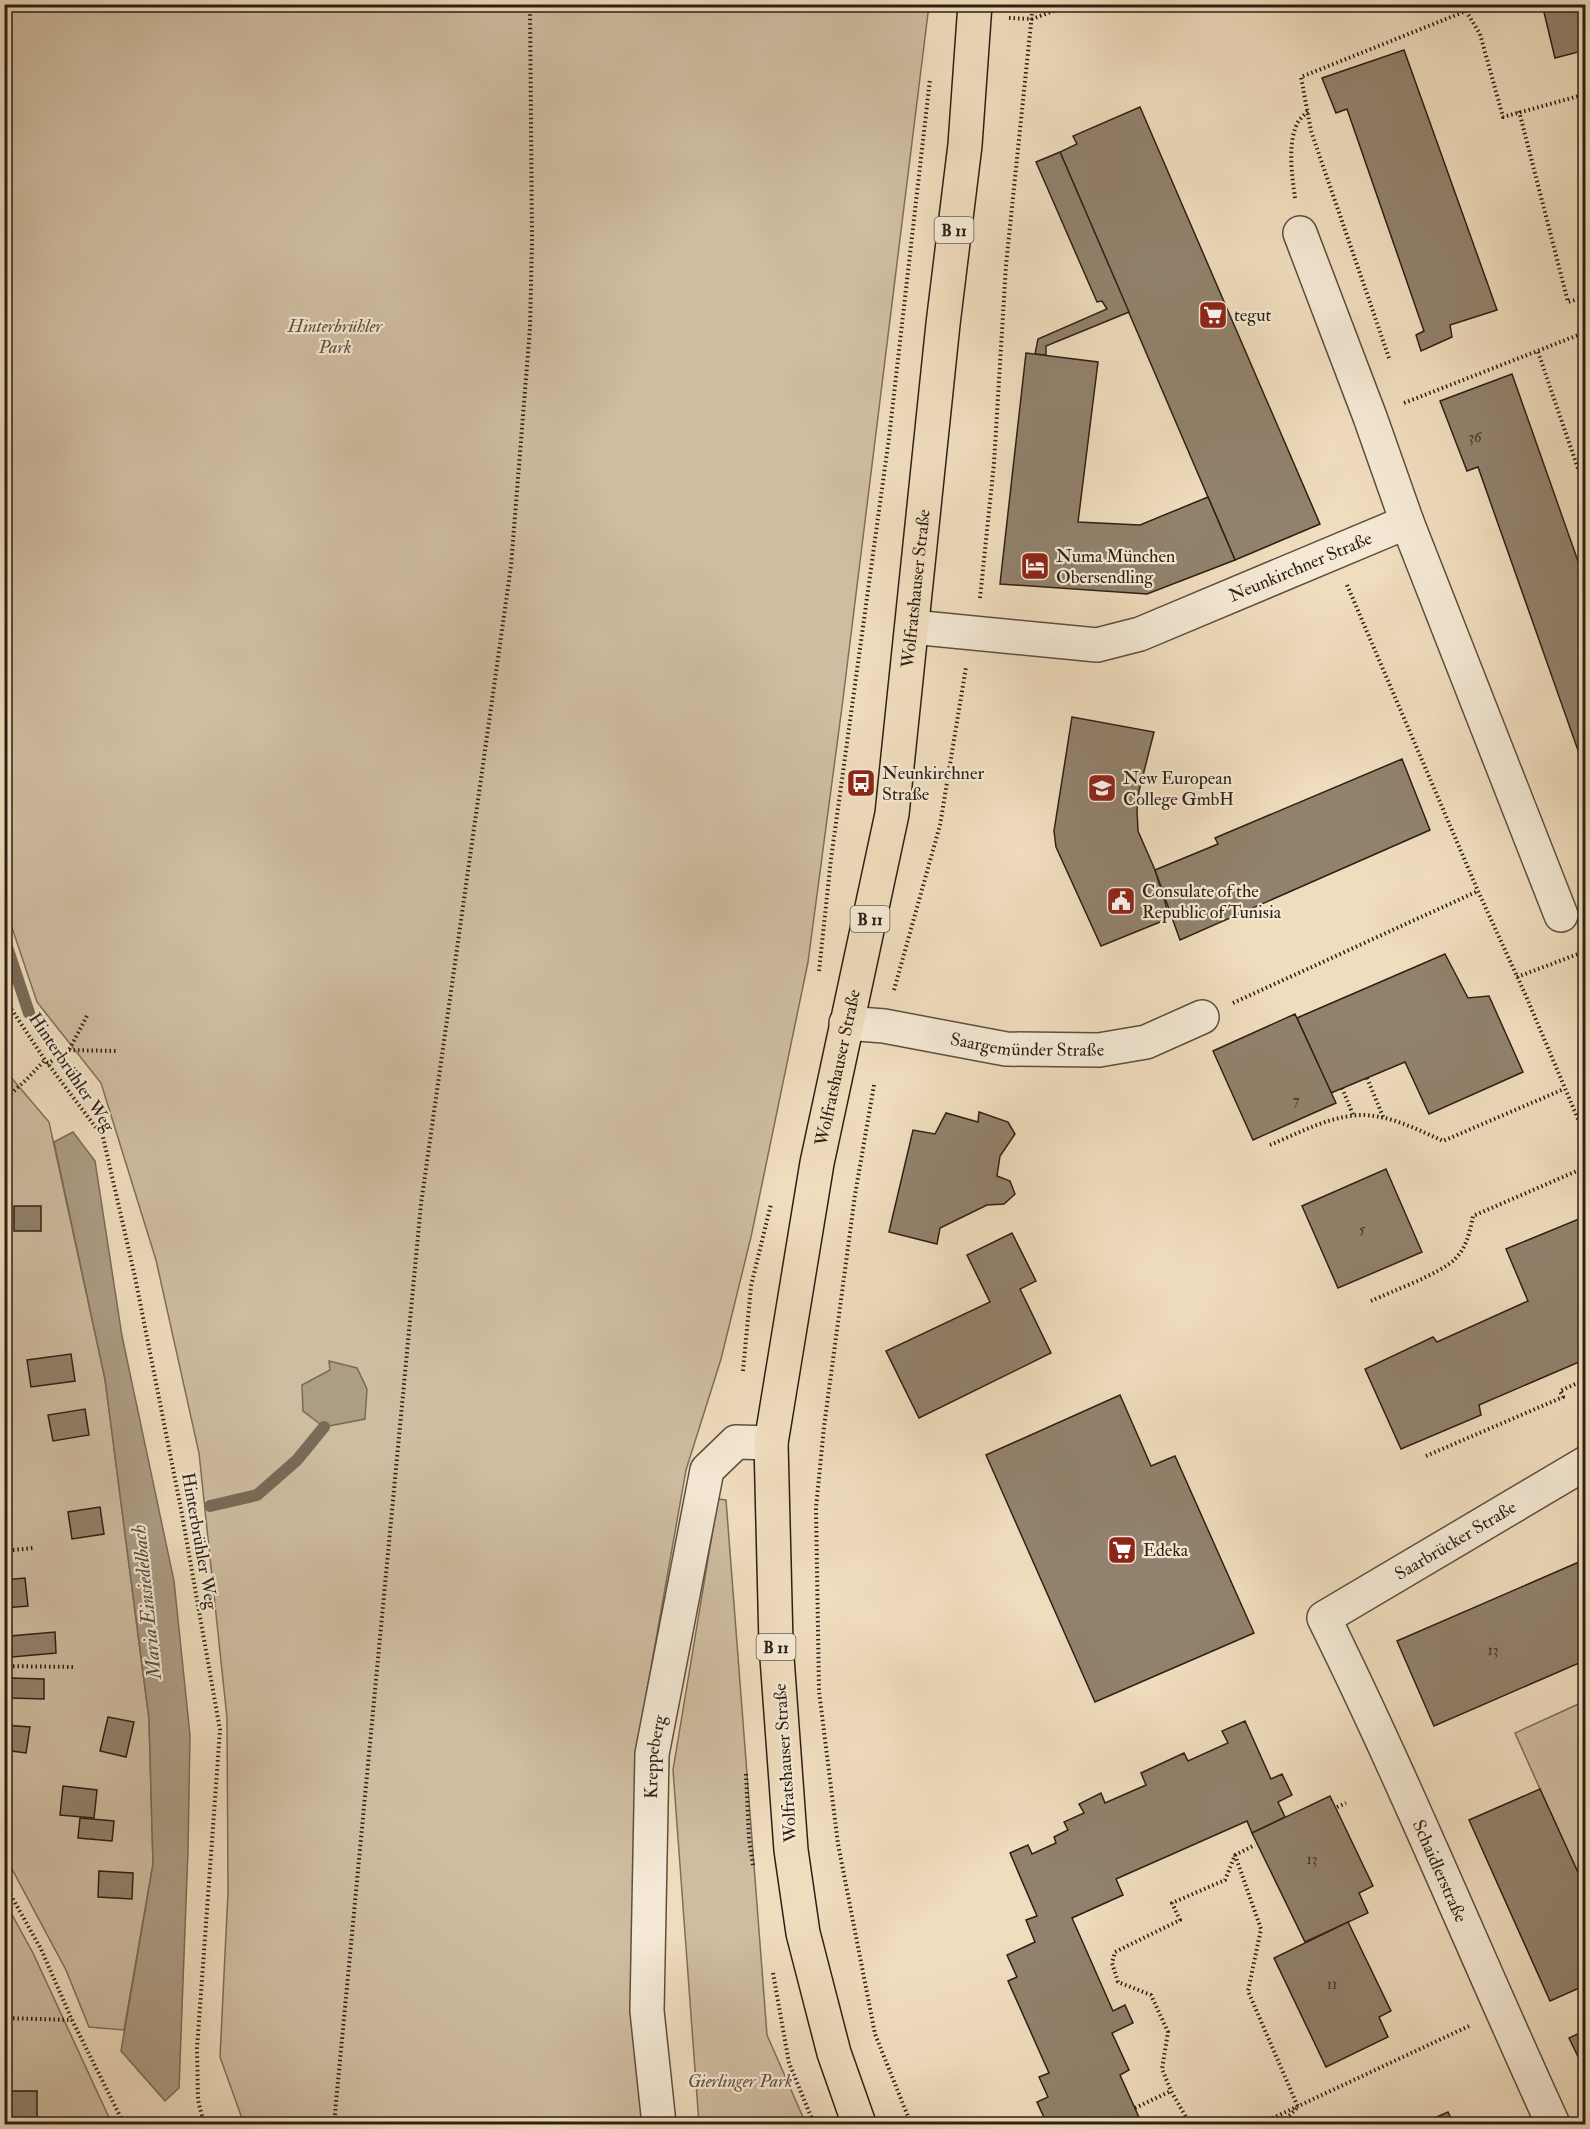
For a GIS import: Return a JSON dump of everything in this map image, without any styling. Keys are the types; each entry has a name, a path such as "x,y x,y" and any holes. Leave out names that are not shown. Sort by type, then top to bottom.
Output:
{"main road":[{"name":"Wolfratshauser Straße","path":"859,2124 834,2053 803,1933 791,1850 776,1644 771,1443 817,1163 892,814 964,145 975,4"}],"street":[{"path":"1300,233 1407,522 1561,915"},
{"name":"Neunkirchner Straße","path":"912,627 1097,645 1140,634 1333,551 1407,522"},
{"name":"Saargemünder Straße","path":"846,1023 884,1026 1006,1049 1099,1050 1146,1042 1202,1017"},
{"name":"Kreppeberg","path":"659,2124 647,2011 652,1754 707,1470 736,1442 771,1443"},
{"name":"Saarbrücker Straße","path":"1324,1618 1586,1464"},
{"name":"Schaidlerstraße","path":"1324,1618 1399,1778 1553,2124"}],"path":[{"path":"334,2124 421,1204 511,566 530,328 532,240 530,4"},
{"name":"Wolfratshauser Straße","path":"884,1026 940,825 982,583 994,463 1006,265 1033,4"},
{"path":"1032,20 1072,4"},
{"path":"1464,4 1480,34 1503,117 1586,94"},
{"path":"1393,369 1311,131 1301,76 1466,11"},
{"path":"1300,233 1293,179 1293,142 1298,123 1308,110"},
{"path":"1519,111 1568,302 1586,297"},
{"path":"1370,417 1586,332"},
{"path":"1538,352 1586,492"},
{"path":"1405,403 1409,414"},
{"path":"1333,551 1586,1138"},
{"path":"1202,1017 1478,891"},
{"path":"1517,978 1586,951"},
{"name":"Hinterbrühler Weg","path":"4,998 46,1062 103,1137 135,1276 181,1509 220,1730 197,2048 198,2100 204,2124"},
{"path":"69,1050 88,1014"},
{"path":"4,1100 46,1062 69,1050 116,1050"},
{"path":"1367,1078 1384,1119"},
{"path":"874,1083 855,1195 824,1427 816,1508 819,1691 838,1844 875,2034 911,2124"},
{"path":"1342,1088 1354,1117"},
{"path":"1270,1144 1328,1121 1364,1115 1411,1127 1443,1141 1564,1089"},
{"path":"1371,1301 1443,1268 1455,1259 1465,1246 1473,1216 1586,1167"},
{"path":"1426,1456 1563,1397 1560,1390 1586,1379"},
{"path":"4,1551 33,1548"},
{"path":"4,1666 73,1666"},
{"path":"1337,1807 1346,1803"},
{"path":"1190,2124 1171,2091 1162,2068 1168,2032 1151,1995 1118,1982 1112,1963 1115,1952 1180,1920 1172,1903 1225,1880 1235,1855 1255,1845"},
{"path":"1235,1855 1262,1929 1248,1991 1298,2107"},
{"path":"4,1883 41,1949 72,2020 124,2124"},
{"path":"1260,2124 1501,2011"},
{"path":"4,2018 72,2020"},
{"path":"1135,2108 1171,2091"},
{"path":"1281,2124 1298,2107"}],"green space":[{"name":"Hinterbrühler Park","path":"4,5 929,5 808,962 751,1237 721,1359 686,1470 639,1735 643,2124 244,2124 220,2057 228,1892 227,1718 199,1453 156,1260 101,1083 37,1002 5,907"},
{"path":"4,1069 49,1122 105,1379 149,1719 153,1864 124,2030 89,2027 66,1970 5,1856"},
{"name":"Gierlinger Park","path":"718,1499 726,1500 767,2035 806,2124 699,2124 673,1770"},
{"path":"1585,1701 1585,1890 1515,1733"},
{"path":"4,1900 33,1953 112,2124 5,2124"}],"water":[{"path":"73,1132 95,1161 122,1336 174,1581 190,1735 179,2088 165,2101 121,2051 153,1864 149,1719 105,1379 54,1142"},
{"path":"329,1361 357,1368 367,1389 365,1419 324,1427 303,1411 302,1385 330,1370"}],"building":[{"path":"1542,4 1586,4 1586,50 1555,58"},
{"path":"1404,50 1497,310 1450,325 1452,337 1421,351 1416,335 1424,331 1347,109 1336,113 1322,78"},
{"path":"1140,107 1320,524 1235,560 1060,152 1077,144 1073,136"},
{"path":"1060,152 1129,312 1046,346 1046,355 1035,354 1038,339 1107,309 1102,301 1097,302 1036,162"},
{"path":"1026,353 1098,362 1078,522 1140,525 1208,497 1235,560 1147,594 1000,584"},
{"path":"1512,374 1586,584 1586,773 1478,467 1467,471 1440,401"},
{"path":"1072,717 1154,732 1139,791 1138,831 1155,870 1170,918 1101,946 1056,847 1054,831"},
{"path":"1402,759 1430,830 1180,940 1155,870 1218,844 1215,838"},
{"path":"1445,954 1468,998 1489,996 1523,1072 1429,1114 1405,1062 1331,1093 1297,1018"},
{"path":"1295,1014 1336,1103 1253,1140 1213,1051"},
{"path":"979,1112 1008,1122 1015,1134 1000,1156 997,1176 1010,1181 1015,1194 1004,1204 987,1205 940,1228 937,1244 889,1232 913,1130 935,1134 946,1113 978,1122"},
{"path":"1386,1169 1422,1252 1338,1288 1302,1206"},
{"path":"14,1206 41,1206 41,1231 14,1231"},
{"path":"1586,1216 1586,1359 1479,1405 1481,1415 1401,1449 1365,1369 1433,1337 1437,1342 1528,1301 1506,1249"},
{"path":"1012,1233 1036,1281 1020,1289 1051,1353 919,1418 886,1351 990,1302 967,1255"},
{"path":"71,1354 75,1381 31,1387 27,1360"},
{"name":"Edeka","path":"1120,1395 1151,1466 1175,1456 1254,1633 1095,1702 986,1455"},
{"path":"85,1409 89,1435 53,1441 48,1415"},
{"path":"100,1507 104,1534 72,1539 68,1512"},
{"path":"1586,1559 1586,1660 1434,1726 1397,1641"},
{"path":"25,1578 28,1606 4,1608 4,1580"},
{"path":"55,1632 56,1653 12,1657 10,1636"},
{"path":"11,1678 44,1679 44,1699 10,1698"},
{"path":"108,1717 134,1722 126,1757 100,1751"},
{"path":"1245,1721 1271,1779 1282,1774 1292,1795 1278,1802 1285,1817 1252,1833 1247,1821 1116,1879 1123,1895 1072,1918 1113,2011 1125,2005 1133,2023 1112,2033 1129,2070 1120,2075 1142,2124 1047,2124 1037,2102 1048,2097 1039,2077 1049,2073 1008,1981 1017,1977 1007,1955 1035,1942 1026,1920 1037,1916 1010,1853 1028,1845 1032,1854 1056,1843 1054,1837 1068,1830 1064,1822 1084,1813 1079,1804 1101,1793 1105,1803 1146,1785 1141,1773 1184,1753 1188,1761 1228,1743 1222,1731"},
{"path":"4,1725 30,1727 26,1753 4,1750"},
{"path":"63,1786 97,1790 94,1818 60,1815"},
{"path":"1540,1789 1586,1890 1586,1985 1550,2001 1469,1820"},
{"path":"1330,1796 1373,1886 1359,1893 1368,1913 1305,1942 1252,1833"},
{"path":"80,1818 114,1821 112,1841 78,1838"},
{"path":"99,1871 133,1873 132,1899 98,1897"},
{"path":"1348,1922 1391,2011 1379,2017 1388,2037 1326,2067 1274,1958"},
{"path":"1586,2030 1586,2073 1569,2038"},
{"path":"9,2091 37,2091 37,2124 9,2124"},
{"path":"1448,2112 1454,2124 1421,2124"}],"waterway":[{"name":"Maria Einsiedelbach","path":"4,938 29,1013"},
{"path":"210,1506 257,1495 297,1460 324,1427"}],"place":[{"name":"tegut","path":"1213,315"},
{"name":"Numa München Obersendling","path":"1035,566"},
{"name":"Neunkirchner Straße","path":"861,783"},
{"name":"New European College GmbH","path":"1102,788"},
{"name":"Consulate of the Republic of Tunisia","path":"1121,901"},
{"name":"Edeka","path":"1122,1550"}]}
